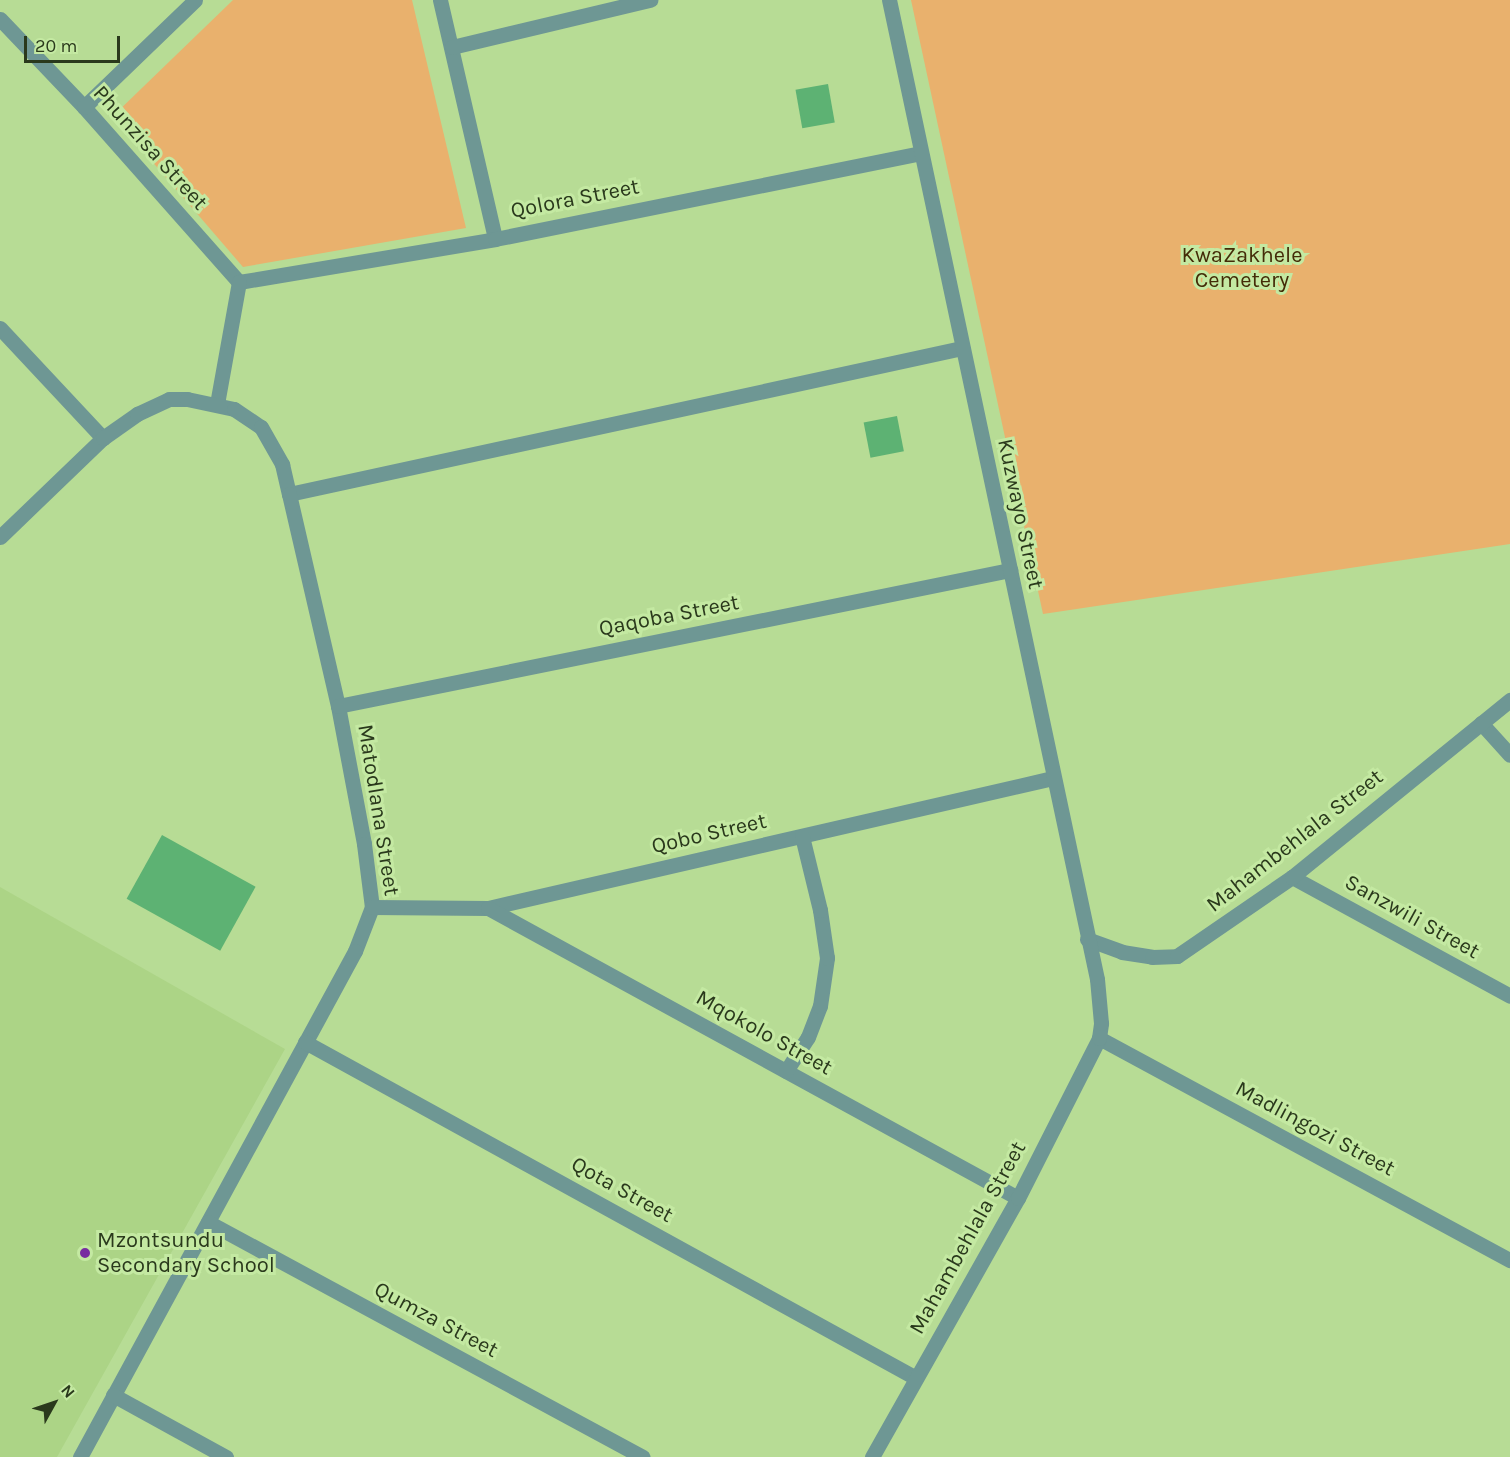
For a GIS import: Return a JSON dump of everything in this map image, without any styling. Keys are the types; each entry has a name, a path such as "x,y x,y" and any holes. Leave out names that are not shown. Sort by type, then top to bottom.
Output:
{"street":[{"path":"84,107 195,0"},
{"path":"440,0 495,238"},
{"path":"452,47 651,0"},
{"name":"Kuzwayo Street","path":"889,0 1101,1006 1099,1038"},
{"name":"Phunzisa Street","path":"0,19 84,107 238,282"},
{"name":"Qolora Street","path":"238,282 495,238 920,153"},
{"path":"217,404 238,282"},
{"path":"0,328 103,438"},
{"path":"289,494 962,348"},
{"name":"Matodlana Street","path":"0,537 103,438 137,414 169,399 217,404 234,409 261,427 282,464 289,494 338,706 364,844 372,907 355,951 80,1457"},
{"name":"Qaqoba Street","path":"338,706 1010,570"},
{"name":"Mahambehlala Street","path":"1087,939 1122,952 1152,957 1177,956 1292,876 1510,699"},
{"path":"1481,723 1510,755"},
{"name":"Qobo Street","path":"372,907 488,908 1053,778"},
{"path":"786,1071 808,1037 820,1006 827,958 824,933 802,836"},
{"name":"Sanzwili Street","path":"1292,876 1510,996"},
{"name":"Mqokolo Street","path":"488,908 1018,1198"},
{"name":"Mahambehlala Street","path":"872,1457 1018,1198 1099,1038"},
{"name":"Madlingozi Street","path":"1099,1038 1510,1260"},
{"name":"Qota Street","path":"306,1042 916,1378"},
{"name":"Qumza Street","path":"208,1222 643,1457"},
{"path":"113,1395 226,1457"}],"shaded area":[{"name":"Mzontsundu Secondary School","path":"0,887 285,1049 57,1457 0,1457"}],"green space":[{"path":"233,0 412,0 466,228 243,267 113,116"},
{"name":"KwaZakhele Cemetery","path":"911,0 1510,0 1510,544 1043,614"}],"building":[{"path":"828,84 835,122 802,128 796,90"},
{"path":"897,416 904,451 870,458 864,422"},
{"path":"162,835 256,887 220,951 127,899"}],"place":[{"name":"Mzontsundu Secondary School","path":"85,1253"}]}
